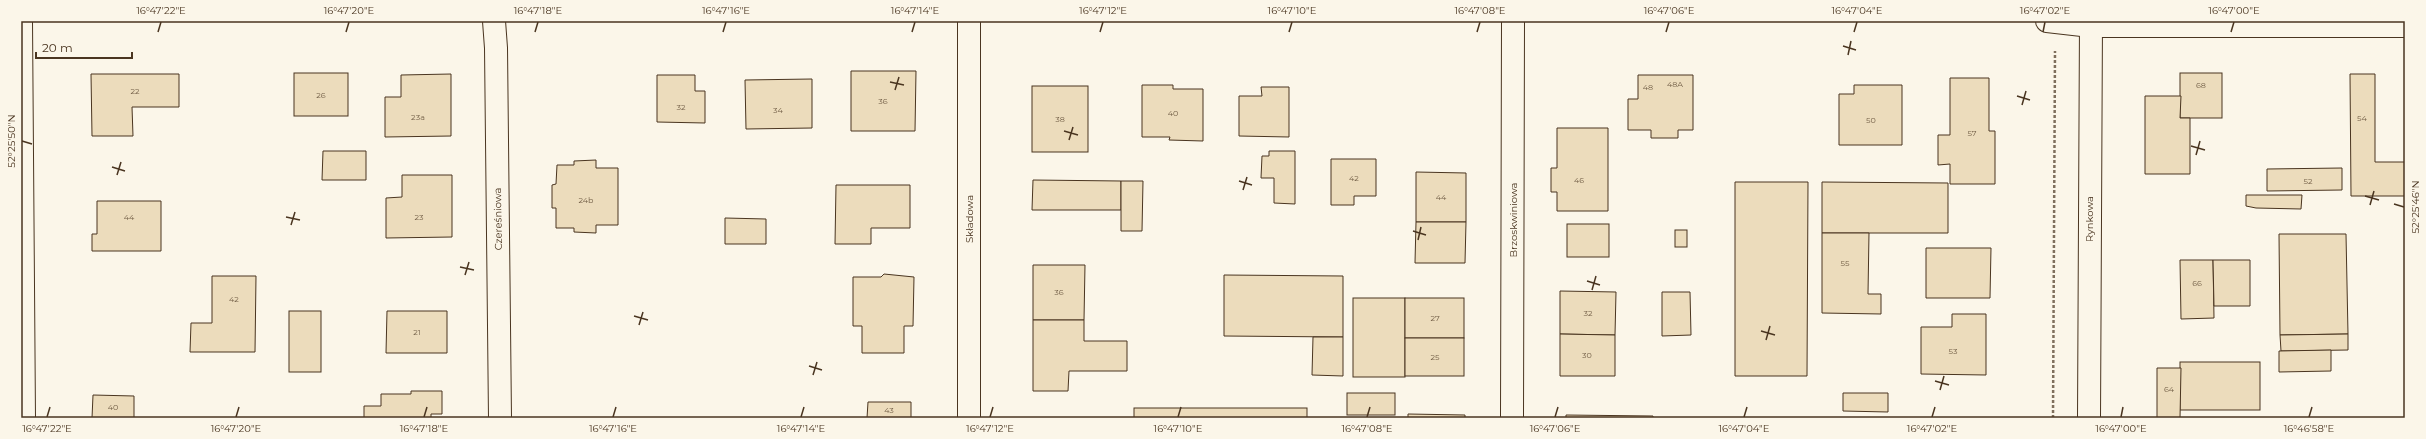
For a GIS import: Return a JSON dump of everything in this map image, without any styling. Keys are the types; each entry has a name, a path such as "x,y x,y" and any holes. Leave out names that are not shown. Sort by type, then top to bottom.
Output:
{"street":[{"path":"21,21 24,418"},
{"name":"Czereśniowa","path":"494,21 496,48 500,418"},
{"name":"Składowa","path":"969,21 969,418"},
{"name":"Brzoskwiniowa","path":"1512,418 1513,21"},
{"path":"2047,21 2091,23 2405,26"},
{"name":"Rynkowa","path":"2089,418 2091,23"}],"path":[{"path":"2053,418 2055,44"}],"building":[{"path":"851,71 916,71 915,131 851,131"},
{"path":"294,73 348,73 348,116 294,116"},
{"path":"2180,73 2222,73 2222,118 2180,118"},
{"path":"91,74 179,74 179,107 132,107 133,136 92,136"},
{"path":"451,74 451,136 385,137 385,97 401,97 401,75"},
{"path":"2350,74 2375,74 2375,162 2405,162 2405,196 2351,196"},
{"path":"657,75 695,75 695,91 705,91 705,123 657,122"},
{"path":"1638,75 1693,75 1693,130 1678,130 1678,138 1651,138 1651,130 1628,130 1628,99 1638,99"},
{"path":"1950,78 1989,78 1989,131 1995,131 1995,184 1950,184 1950,164 1938,165 1938,135 1950,135"},
{"path":"812,79 812,128 746,129 745,80"},
{"path":"1142,85 1173,85 1173,89 1203,89 1203,141 1169,140 1170,137 1142,137"},
{"path":"1854,85 1902,85 1902,145 1839,145 1839,94 1854,94"},
{"path":"1032,86 1088,86 1088,152 1032,152"},
{"path":"1261,87 1289,87 1289,137 1239,136 1239,96 1262,96"},
{"path":"2145,96 2181,96 2180,118 2190,118 2190,174 2145,174"},
{"path":"1557,128 1608,128 1608,211 1557,211 1557,192 1551,192 1551,168 1557,168"},
{"path":"323,151 366,151 366,180 322,180"},
{"path":"1269,151 1295,151 1295,204 1274,203 1274,178 1261,178 1262,156 1269,156"},
{"path":"1331,159 1376,159 1376,196 1354,196 1354,205 1331,205"},
{"path":"596,160 596,168 618,168 618,225 596,225 596,233 574,232 574,228 556,228 556,208 552,208 552,185 556,184 557,165 574,165 574,161"},
{"path":"2342,168 2342,190 2267,191 2267,169"},
{"path":"1416,172 1466,173 1466,222 1416,222"},
{"path":"402,175 452,175 452,237 386,238 386,198 402,197"},
{"path":"1033,180 1121,181 1121,210 1032,210"},
{"path":"1121,181 1143,181 1142,231 1121,231"},
{"path":"1735,182 1808,182 1807,376 1735,376"},
{"path":"1822,182 1948,183 1948,233 1822,233"},
{"path":"836,185 910,185 910,228 871,228 871,244 835,244"},
{"path":"2246,195 2302,195 2301,209 2256,208 2246,206"},
{"path":"97,201 161,201 161,251 92,251 92,234 97,234"},
{"path":"725,218 766,219 766,244 725,244"},
{"path":"1416,222 1466,222 1465,263 1415,263"},
{"path":"1567,224 1609,224 1609,257 1567,257"},
{"path":"1675,230 1687,230 1687,247 1675,247"},
{"path":"1822,233 1869,233 1868,294 1881,294 1881,314 1822,313"},
{"path":"2279,234 2346,234 2348,334 2280,335"},
{"path":"1926,248 1991,248 1990,298 1926,298"},
{"path":"2180,260 2213,260 2214,318 2181,319"},
{"path":"2213,260 2250,260 2250,306 2214,306"},
{"path":"1033,265 1085,265 1084,320 1033,320"},
{"path":"884,274 914,277 913,326 904,326 904,353 862,353 862,326 853,326 853,277 881,277"},
{"path":"1224,275 1343,276 1343,337 1224,336"},
{"path":"212,276 256,276 255,352 190,352 191,323 212,323"},
{"path":"1560,291 1616,292 1615,335 1560,334"},
{"path":"1662,292 1690,292 1691,335 1662,336"},
{"path":"1353,298 1405,298 1405,377 1353,377"},
{"path":"1405,298 1464,298 1464,338 1405,338"},
{"path":"289,311 321,311 321,372 289,372"},
{"path":"387,311 447,311 447,353 386,353"},
{"path":"1952,314 1986,314 1986,375 1921,374 1921,327 1952,327"},
{"path":"1033,320 1084,320 1084,341 1127,341 1127,371 1069,371 1068,391 1033,391"},
{"path":"1560,334 1615,335 1615,376 1560,376"},
{"path":"2348,334 2348,350 2281,351 2280,335"},
{"path":"1313,337 1343,337 1343,376 1312,375"},
{"path":"1405,338 1464,338 1464,376 1405,376"},
{"path":"2331,350 2331,371 2279,372 2279,351"},
{"path":"2180,362 2260,362 2260,410 2180,410"},
{"path":"2157,368 2181,368 2180,418 2157,418"},
{"path":"411,391 442,391 442,414 431,414 431,418 364,418 364,406 381,406 381,394 411,394"},
{"path":"1347,393 1395,393 1395,415 1347,415"},
{"path":"1843,393 1888,393 1888,412 1843,411"},
{"path":"93,395 134,396 134,418 92,418"},
{"path":"868,402 911,402 911,418 867,418"},
{"path":"1134,408 1307,408 1307,418 1134,418"},
{"path":"1408,414 1465,415 1465,418 1408,418"},
{"path":"1566,415 1653,416 1653,418 1566,418"}]}
